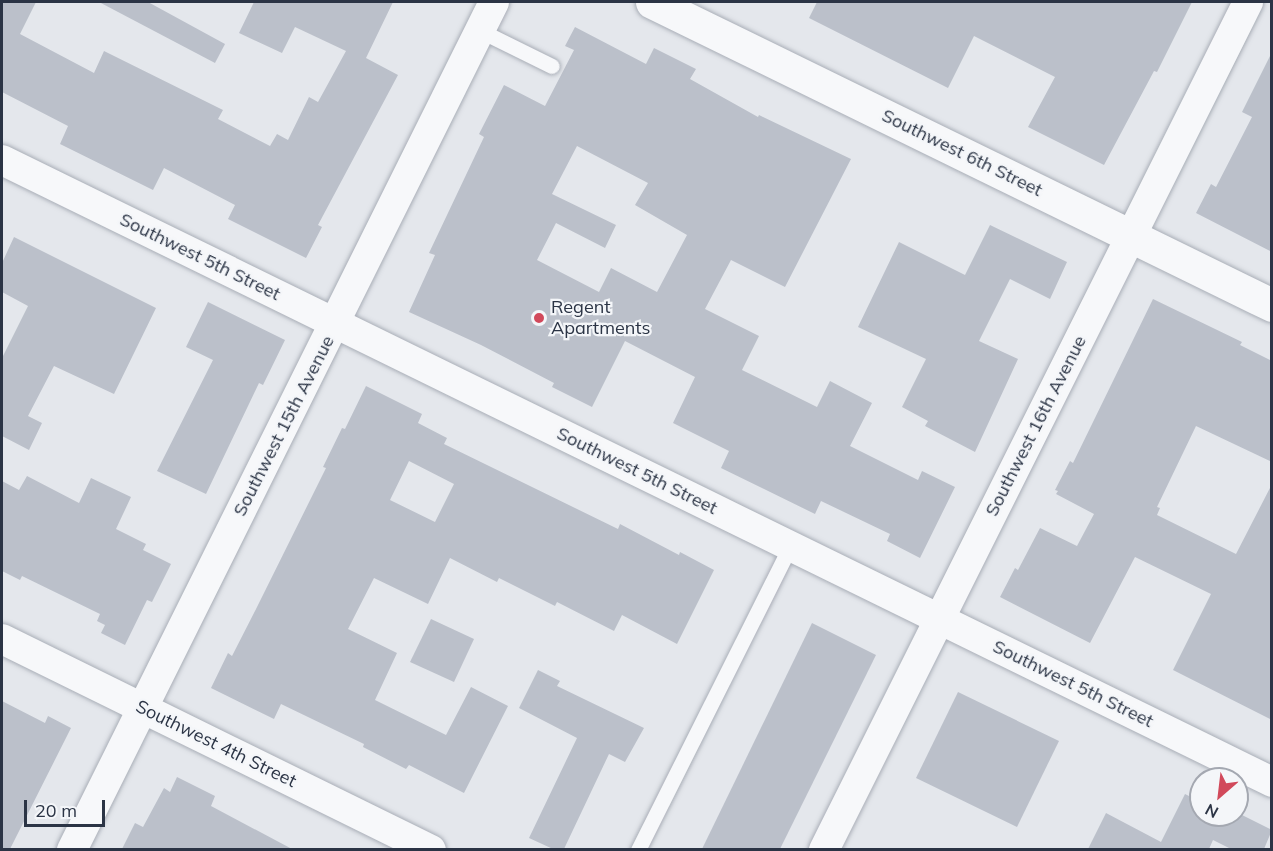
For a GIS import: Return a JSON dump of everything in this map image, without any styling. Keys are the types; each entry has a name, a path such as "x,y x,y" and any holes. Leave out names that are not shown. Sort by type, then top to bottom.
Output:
{"street":[{"name":"Southwest 15th Avenue","path":"72,849 494,2"},
{"name":"Southwest 6th Street","path":"652,2 1272,305"},
{"name":"Southwest 16th Avenue","path":"824,849 1248,2"},
{"name":"Southwest 5th Street","path":"2,160 1272,782"},
{"name":"Southwest 4th Street","path":"2,639 431,849"}],"lane":[{"path":"479,30 552,66"},
{"path":"638,849 790,546"}],"building":[{"path":"2,2 36,2 20,34 94,73 104,51 223,110 218,119 270,146 277,134 288,140 309,97 318,102 346,51 295,27 282,53 239,33 254,2 393,2 366,58 398,75 318,225 322,227 306,258 228,219 235,205 164,168 153,190 60,144 68,126 2,92"},
{"path":"99,2 148,2 225,44 215,63"},
{"path":"817,2 1192,2 1157,72 1154,71 1104,165 1028,127 1055,77 974,36 948,88 809,18"},
{"path":"575,27 646,64 654,48 696,69 690,79 758,117 759,115 851,159 785,287 731,260 705,309 759,336 742,370 817,407 830,381 872,403 850,446 918,480 922,471 955,487 920,558 887,541 890,534 821,501 815,514 721,468 729,451 673,423 695,377 625,341 592,407 552,387 554,383 481,345 409,312 435,255 429,253 484,137 479,134 504,85 545,106 574,50 565,46","holes":["577,146 648,183 635,205 687,235 657,292 611,268 599,292 537,260 556,223 605,248 616,225 552,194"]},
{"path":"1272,52 1272,252 1196,213 1211,184 1216,187 1252,117 1242,112"},
{"path":"990,225 1067,262 1050,299 1010,279 979,341 1018,359 975,452 925,426 928,421 902,407 926,359 858,327 899,242 965,275"},
{"path":"14,237 156,308 114,394 54,366 28,416 42,423 29,450 2,436 2,358 28,306 2,292 2,263"},
{"path":"1153,299 1242,342 1240,345 1272,361 1272,462 1196,426 1157,507 1160,508 1157,515 1236,554 1272,484 1272,720 1173,670 1211,594 1135,557 1090,643 1000,597 1015,568 1018,570 1040,528 1077,546 1094,514 1056,494 1058,491 1055,490 1070,461 1073,463"},
{"path":"208,302 285,340 263,385 259,383 206,494 157,471 213,360 186,347"},
{"path":"366,386 422,414 418,423 447,438 444,444 618,529 620,524 679,555 680,552 714,570 677,644 622,615 614,631 557,602 555,606 499,578 497,582 450,558 428,604 374,578 348,629 397,653 375,700 446,735 471,687 508,706 464,793 409,765 406,769 363,747 364,744 281,704 274,719 211,688 228,653 232,656 326,468 323,467 342,428 345,429","holes":["409,461 454,484 435,522 390,500"]},
{"path":"27,476 79,503 91,478 131,497 116,529 146,544 143,550 171,564 152,602 147,600 125,645 101,633 105,625 97,621 100,614 22,576 20,580 2,571 2,481 19,490"},
{"path":"431,619 474,639 454,682 410,662"},
{"path":"812,623 876,655 780,849 702,849"},
{"path":"538,670 560,681 557,686 644,728 625,762 609,754 564,849 553,849 529,838 577,738 519,708"},
{"path":"958,692 1059,741 1017,827 916,778"},
{"path":"2,701 45,723 48,716 71,728 10,849 2,849"},
{"path":"177,777 215,796 211,806 292,849 122,849 135,823 143,827 164,788 170,792"},
{"path":"1185,794 1189,796 1189,827 1249,827 1249,818 1272,830 1264,849 1231,849 1213,840 1209,849 1088,849 1106,813 1161,842"}],"place":[{"name":"Regent Apartments","path":"539,318"}]}
